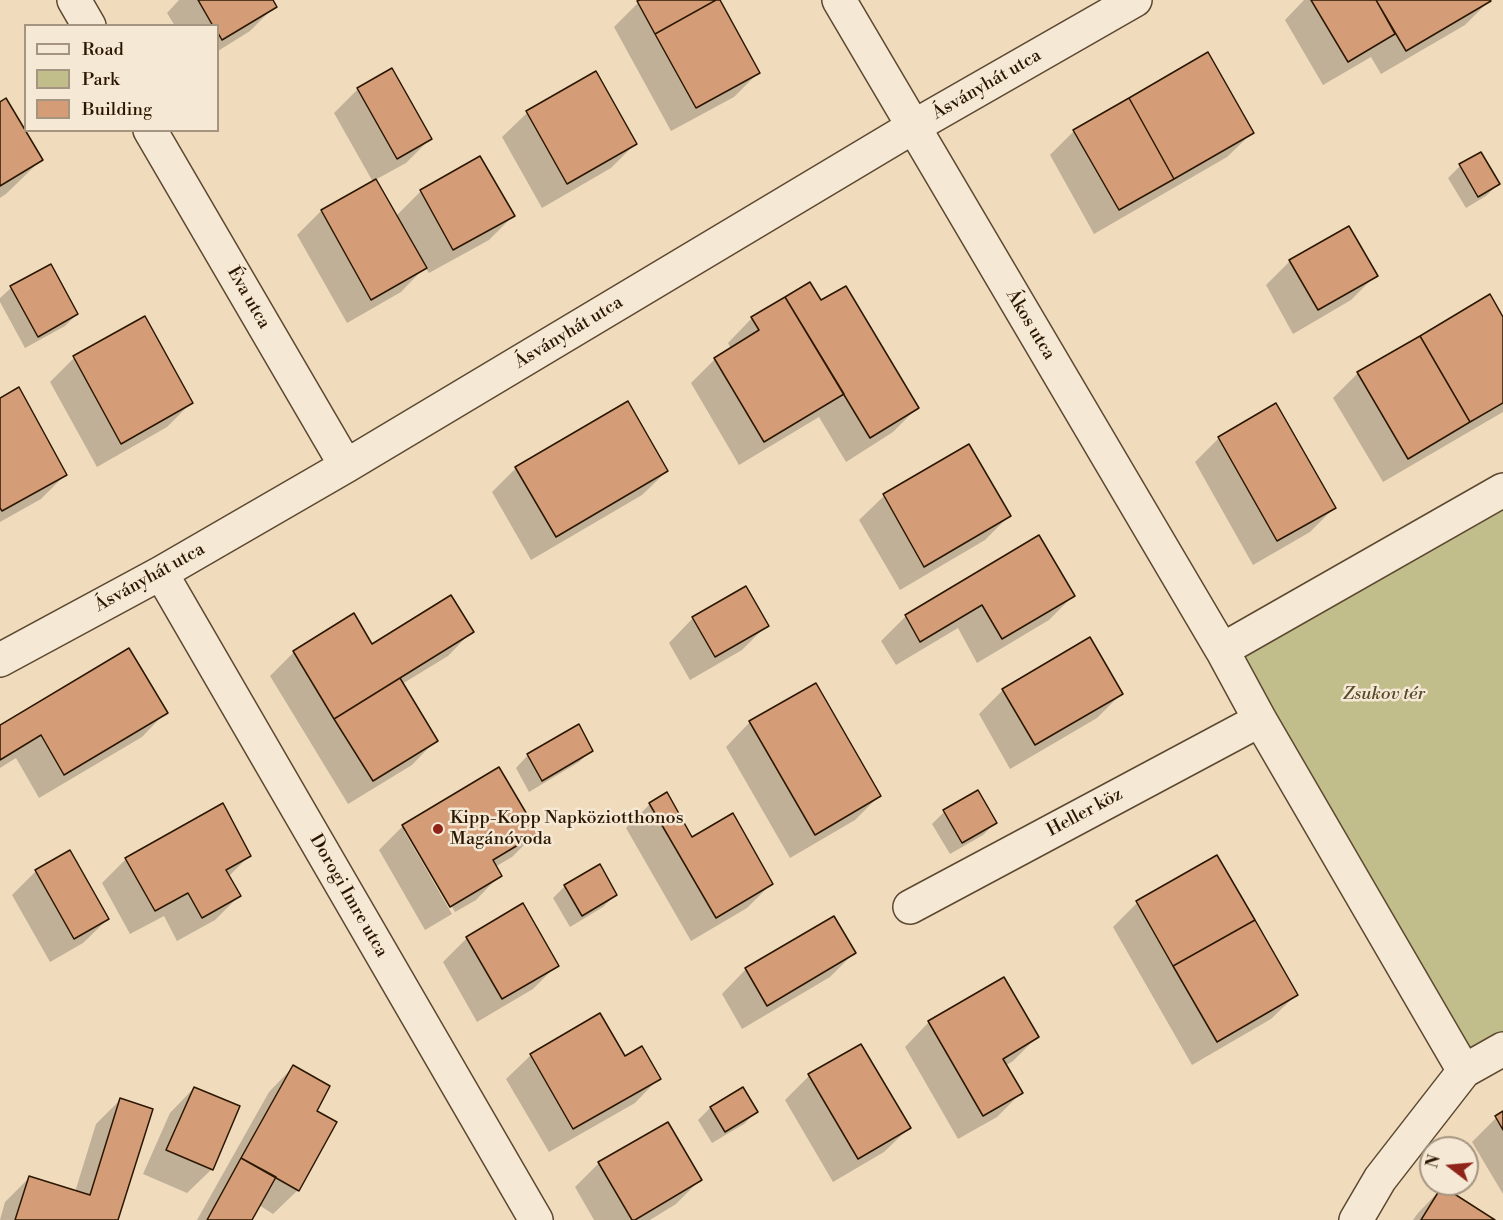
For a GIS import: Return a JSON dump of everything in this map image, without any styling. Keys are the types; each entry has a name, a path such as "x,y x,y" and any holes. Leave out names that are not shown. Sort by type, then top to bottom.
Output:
{"street":[{"path":"74,0 88,24"},
{"name":"Ákos utca","path":"839,0 1222,650"},
{"name":"Ásványhát utca","path":"0,660 161,573 346,466 913,127 1135,0"},
{"name":"Éva utca","path":"151,132 346,466"},
{"path":"1464,1071 1260,720 1222,650 1503,490"},
{"name":"Dorogi Imre utca","path":"161,573 536,1220"},
{"name":"Heller köz","path":"910,907 1260,720"},
{"path":"1356,1220 1380,1179 1464,1071 1503,1049"}],"green space":[{"name":"Zsukov tér","path":"1503,490 1503,1049 1464,1071 1222,650"}],"building":[{"path":"198,0 273,0 277,7 222,40 219,35 219,24 212,24"},
{"path":"716,0 655,34 637,1"},
{"path":"716,0 720,0 760,73 696,108 655,34"},
{"path":"1311,0 1376,0 1395,34 1348,62"},
{"path":"1376,0 1490,0 1491,1 1406,51"},
{"path":"1208,52 1254,133 1174,179 1129,98"},
{"path":"392,68 432,139 397,159 357,88"},
{"path":"596,71 637,144 567,184 526,111"},
{"path":"6,98 24,132 26,132 43,160 0,186 0,102"},
{"path":"1129,98 1174,179 1119,210 1073,130"},
{"path":"1481,152 1500,184 1478,197 1459,164"},
{"path":"480,156 515,216 453,250 420,190"},
{"path":"376,179 427,268 371,300 321,210"},
{"path":"1349,226 1378,276 1318,310 1289,260"},
{"path":"51,264 78,314 38,337 10,286"},
{"path":"810,282 821,300 846,286 919,408 870,438 785,297"},
{"path":"1490,294 1503,317 1503,403 1470,422 1420,336"},
{"path":"785,297 844,394 764,442 714,358 759,330 751,317"},
{"path":"145,316 193,403 121,444 73,356"},
{"path":"1420,336 1470,422 1408,459 1357,372"},
{"path":"19,387 67,475 2,511 0,508 0,398"},
{"path":"628,401 668,471 556,537 515,467"},
{"path":"1276,403 1336,508 1277,541 1218,437"},
{"path":"969,444 1011,516 924,567 883,494"},
{"path":"1039,535 1075,596 1002,639 982,605 920,642 905,615"},
{"path":"746,586 769,626 715,657 692,617"},
{"path":"451,595 474,632 334,719 293,651 354,613 372,644"},
{"path":"1090,637 1123,694 1035,745 1002,689"},
{"path":"129,648 168,713 64,775 41,735 0,760 0,725"},
{"path":"400,678 438,741 373,781 334,719"},
{"path":"816,683 881,796 815,835 749,721"},
{"path":"579,724 593,751 542,781 527,754"},
{"path":"499,767 538,833 493,860 502,876 450,907 402,825"},
{"path":"978,790 997,823 962,843 943,810"},
{"path":"667,792 692,837 733,813 773,884 716,918 649,803"},
{"path":"223,803 251,856 226,870 241,896 202,918 188,893 155,911 125,858"},
{"path":"70,850 109,919 74,939 35,870"},
{"path":"1217,855 1255,920 1173,966 1136,901"},
{"path":"600,864 617,895 582,916 564,885"},
{"path":"523,903 559,966 502,999 466,937"},
{"path":"834,916 856,953 767,1006 745,968"},
{"path":"1255,920 1298,995 1217,1042 1173,966"},
{"path":"1004,977 1039,1037 1003,1059 1023,1093 983,1116 928,1021"},
{"path":"600,1013 625,1056 642,1046 661,1079 573,1129 530,1054"},
{"path":"861,1044 911,1128 858,1159 808,1074"},
{"path":"293,1065 330,1086 317,1111 337,1122 299,1191 241,1158"},
{"path":"194,1087 240,1106 213,1170 166,1150"},
{"path":"743,1087 758,1112 725,1132 710,1107"},
{"path":"120,1098 153,1109 118,1220 15,1220 29,1176 90,1195"},
{"path":"1503,1111 1503,1130 1495,1116"},
{"path":"668,1122 702,1180 632,1220 598,1162"},
{"path":"241,1158 276,1177 252,1220 207,1220"},
{"path":"1436,1196 1458,1196 1495,1220 1421,1220"}],"place":[{"name":"Kipp-Kopp Napköziotthonos Magánóvoda","path":"438,829"}]}
